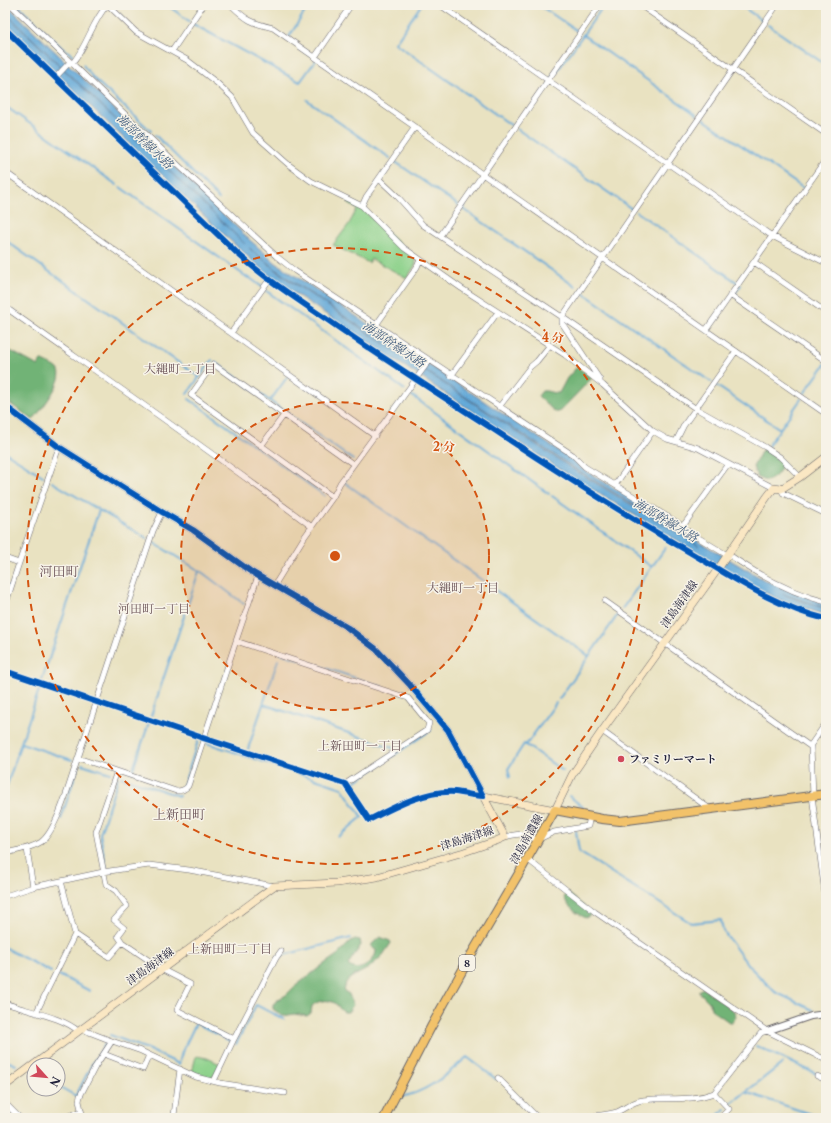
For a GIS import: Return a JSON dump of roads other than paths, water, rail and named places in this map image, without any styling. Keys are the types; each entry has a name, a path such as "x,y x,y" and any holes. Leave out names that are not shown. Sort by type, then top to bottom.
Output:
{"main road":[{"name":"津島海津線","path":"554,810 572,775 767,497 800,477 826,457"},
{"name":"津島南濃線","path":"384,1118 431,1027 554,810 620,820 826,794"},
{"name":"津島海津線","path":"5,1086 274,886 336,884 377,877 464,852 505,837 483,796"},
{"path":"483,796 554,810"}],"street":[{"path":"11,5 70,63 276,256 295,271 451,376 573,455 585,467 683,526 689,532 753,571 788,589 826,602"},
{"path":"56,77 70,63 79,57 100,13 108,5 136,32 172,51 208,76 232,97 253,133 289,165 311,181 362,206 404,248 498,312 550,344 603,384 653,431 667,439 698,448 826,514"},
{"path":"172,51 203,5"},
{"path":"231,5 244,17 254,23 273,28 826,414"},
{"path":"315,57 351,5"},
{"path":"440,5 772,236 826,263"},
{"path":"440,236 600,5"},
{"path":"640,5 826,134"},
{"path":"603,384 562,323 562,317 778,5"},
{"path":"5,29 237,253 269,280 416,380 564,476 643,525 718,568 736,581 774,601 826,619"},
{"path":"362,206 366,197 415,127"},
{"path":"706,330 826,159"},
{"path":"5,172 375,436"},
{"path":"379,179 398,196 423,225 696,408 765,447 780,458 800,477"},
{"path":"376,325 417,267 420,260"},
{"path":"754,262 826,312"},
{"path":"231,333 269,280"},
{"path":"730,295 826,361"},
{"path":"5,307 236,470 312,527"},
{"path":"451,376 498,312"},
{"path":"499,407 550,344"},
{"path":"676,441 684,425 736,351"},
{"path":"274,586 353,464 416,380 429,360"},
{"path":"333,497 191,395 213,364 353,464"},
{"path":"5,406 59,447 193,530 258,576 348,628 376,649 448,730 483,796 455,792 424,796 396,806 369,820 345,784 5,671"},
{"path":"261,446 284,414"},
{"path":"615,485 653,431"},
{"path":"5,606 59,447"},
{"path":"683,526 728,464"},
{"path":"5,853 27,849 41,842 48,836 56,823 154,531 162,512"},
{"path":"5,558 19,563"},
{"path":"78,758 176,791 181,791 188,786 258,576"},
{"path":"605,601 810,746"},
{"path":"236,641 408,698 429,723 427,730 345,784"},
{"path":"826,723 810,746 813,796 826,901"},
{"path":"602,731 710,809"},
{"path":"117,771 96,832 106,884 116,891 127,906 114,920 124,928 118,936 122,942 163,970 190,984 178,1010 234,1039"},
{"path":"505,837 525,834 537,840 554,832 588,826 590,816"},
{"path":"27,849 33,887"},
{"path":"527,859 595,912 767,1031 826,1060"},
{"path":"5,896 33,887 103,872 149,865 189,870 274,886"},
{"path":"36,1014 75,934 61,881"},
{"path":"75,934 109,957 122,942"},
{"path":"214,1081 280,951"},
{"path":"5,1003 62,1021 79,1030 149,1055 196,1077 285,1093"},
{"path":"581,1118 619,1114 632,1103 643,1100 686,1099 703,1097 714,1093 761,1033 811,1016 826,1014"},
{"path":"83,1118 79,1101 80,1096 95,1067 112,1041"},
{"path":"104,1054 143,1069 149,1055"},
{"path":"174,1115 180,1069"},
{"path":"818,1076 826,1080"},
{"path":"498,1078 538,1118"},
{"path":"714,1093 729,1109 720,1118"},
{"path":"5,1103 20,1118"},
{"path":"65,1118 81,1111"}],"water":[{"name":"海部幹線水路","path":"5,5 7,5 251,241 276,263 577,463 581,468 682,529 686,534 766,581 826,604 826,608 783,594 826,609 826,615 780,600 758,589 568,475 267,274 221,232 5,24 5,13 245,244 5,12","holes":["249,248 286,277 574,468 699,546 573,469 286,278"]}],"waterway":[{"path":"18,5 62,48 73,55"},
{"path":"167,5 189,21"},
{"path":"289,37 309,5"},
{"path":"421,5 395,43 511,125"},
{"path":"539,5 577,31"},
{"path":"551,80 604,5"},
{"path":"740,5 763,21"},
{"path":"193,24 300,82 316,60"},
{"path":"768,25 826,65"},
{"path":"583,35 697,115"},
{"name":"海部幹線水路","path":"83,65 94,79 151,131"},
{"path":"307,100 390,158"},
{"path":"5,106 117,185"},
{"path":"703,119 803,188"},
{"path":"517,129 632,209"},
{"name":"海部幹線水路","path":"155,135 219,199"},
{"path":"394,161 458,205"},
{"path":"120,187 262,287"},
{"path":"464,206 462,208 576,287"},
{"path":"637,212 738,283"},
{"path":"5,240 54,275"},
{"path":"56,276 199,377"},
{"path":"736,297 735,293 741,285"},
{"path":"265,290 405,390"},
{"path":"582,292 711,382"},
{"path":"187,394 212,360"},
{"path":"215,362 353,460"},
{"path":"803,395 826,363"},
{"path":"270,401 288,376"},
{"path":"714,384 780,429"},
{"path":"411,395 549,494"},
{"path":"189,399 325,496"},
{"path":"768,446 801,399"},
{"path":"5,452 43,476"},
{"path":"355,466 344,482 486,583"},
{"path":"52,482 148,539"},
{"path":"552,496 652,567"},
{"path":"42,680 99,510"},
{"path":"154,543 203,573 244,604"},
{"path":"622,609 666,547"},
{"path":"151,716 199,571"},
{"path":"5,585 9,587"},
{"path":"488,585 589,656 559,699"},
{"path":"589,656 619,613"},
{"path":"280,653 383,687"},
{"path":"248,749 278,660"},
{"path":"21,743 40,687"},
{"path":"556,703 526,745 563,771"},
{"path":"263,704 393,748"},
{"path":"132,772 149,723"},
{"path":"350,785 431,730"},
{"path":"183,787 198,741"},
{"path":"5,791 21,743 72,760"},
{"path":"207,743 342,788 362,817 338,837"},
{"path":"510,777 508,769 524,744 526,745"},
{"path":"82,764 110,773"},
{"path":"61,819 78,766"},
{"path":"121,777 179,796"},
{"path":"106,868 100,834 118,778"},
{"path":"569,796 583,807"},
{"path":"576,831 579,852 691,923 721,920 723,931 748,965 775,992 813,1010"},
{"path":"280,956 351,938"},
{"path":"5,948 51,972"},
{"path":"59,975 90,991"},
{"path":"236,1044 256,1005 284,1019"},
{"path":"110,1035 147,1049 179,1064 182,1052 196,1023 230,1041"},
{"path":"66,1090 76,1096 91,1066 105,1044"},
{"path":"756,1046 819,1075"},
{"path":"400,1097 410,1095 428,1087 467,1057 496,1079"},
{"path":"5,1060 16,1065"},
{"path":"729,1105 783,1063"},
{"path":"745,1092 822,1118"},
{"path":"715,1118 725,1109"}],"place":[{"name":"ファミリーマート","path":"621,759"}],"district":[{"name":"大縄町二丁目","path":"180,368"},
{"name":"河田町","path":"59,571"},
{"name":"大縄町一丁目","path":"463,587"},
{"name":"河田町一丁目","path":"154,608"},
{"name":"上新田町一丁目","path":"360,745"},
{"name":"上新田町","path":"179,814"},
{"name":"上新田町二丁目","path":"230,948"}]}
